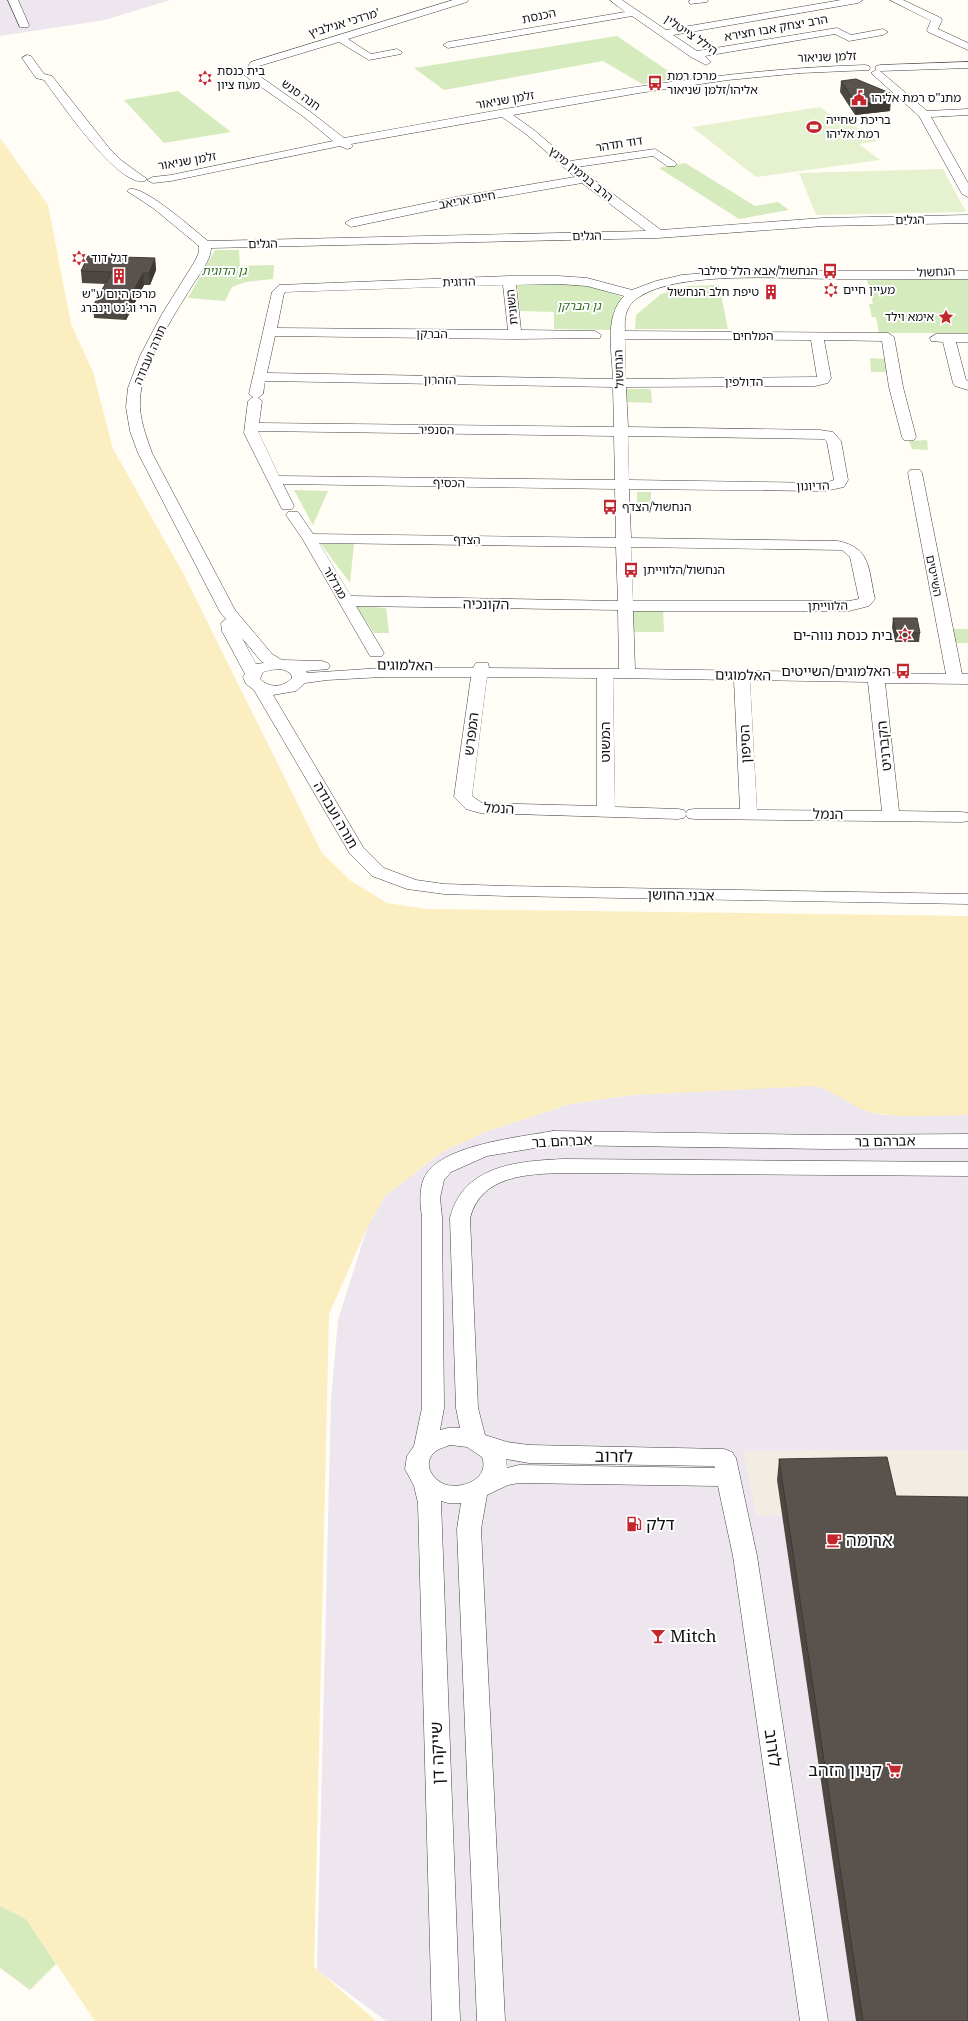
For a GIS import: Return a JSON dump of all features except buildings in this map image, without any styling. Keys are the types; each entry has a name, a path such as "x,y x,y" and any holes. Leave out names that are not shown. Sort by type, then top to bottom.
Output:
{"street":[{"path":"12,0 24,25"},
{"name":"מרדכי אנילביץ'","path":"254,64 463,0"},
{"name":"הילל צייטלין","path":"615,0 730,78"},
{"path":"664,33 858,0"},
{"path":"895,0 937,20 932,30 968,47"},
{"name":"הכנסת","path":"448,45 635,13"},
{"name":"הרב יצחק אבו חצירא","path":"695,54 837,31 849,38 883,32"},
{"path":"340,38 369,57 397,52"},
{"path":"27,58 39,81 48,78 120,168 133,177 151,182 156,189 148,192 129,188"},
{"name":"חנה סנש","path":"254,64 248,73 345,144"},
{"name":"זלמן שניאור","path":"151,182 505,114 730,78 802,73 968,66"},
{"path":"873,70 924,114 968,194"},
{"path":"57,109 91,150 108,154"},
{"path":"924,114 968,112"},
{"name":"הרב בנימין מינץ","path":"505,114 530,132 584,179 658,234"},
{"name":"דוד תדהר","path":"568,165 655,152 671,164"},
{"path":"120,168 129,188 157,206 205,245"},
{"path":"955,170 968,170"},
{"name":"חיים אריאב","path":"351,223 456,201 469,200 584,179"},
{"path":"129,188 133,181 151,182"},
{"path":"148,192 157,206"},
{"name":"הגלים","path":"205,245 658,234 730,230 823,222 968,219"},
{"name":"תורה ועבודה","path":"205,245 205,252 201,261 155,338 134,391 136,429 145,453 228,612 266,657 299,672 300,679"},
{"name":"הנחשול","path":"856,276 968,270"},
{"name":"הנחשול","path":"627,673 619,311 633,294 654,285 683,279 749,275 968,275"},
{"name":"הדוגית","path":"283,288 509,280 587,282 633,294"},
{"name":"השונית","path":"509,280 515,335"},
{"name":"מגדלור","path":"283,288 278,292 259,377 251,433 290,510 309,538 376,653"},
{"name":"הברקן","path":"270,332 595,335"},
{"name":"המלחים","path":"619,335 888,337 896,387 909,437"},
{"name":"הדולפין","path":"620,383 819,381 824,378 817,336"},
{"path":"968,338 942,338 960,383 968,386"},
{"name":"הזהרון","path":"259,377 620,383"},
{"name":"הסנפיר","path":"251,427 621,432"},
{"name":"הדיונון","path":"621,432 828,435 834,440 841,480 839,484 825,487 623,485"},
{"name":"השייטים","path":"915,473 962,679"},
{"name":"הכסיף","path":"274,480 623,485"},
{"name":"הצדף","path":"309,538 624,543"},
{"name":"הלווייתן","path":"624,543 838,545 847,547 858,555 866,599 864,603 849,606 626,606"},
{"name":"הקונכיה","path":"346,601 626,606"},
{"name":"תורה ועבודה","path":"228,612 230,631 253,673 252,681 261,688 356,850 378,872 395,879"},
{"name":"האלמוגים","path":"253,673 263,667 284,665 382,664 519,672 962,679"},
{"name":"האלמוגים","path":"300,679 338,674 480,670"},
{"name":"המפרש","path":"466,801 463,797 480,670"},
{"name":"המשוט","path":"605,673 606,812"},
{"name":"הסיפון","path":"742,675 749,814"},
{"name":"הקברניט","path":"876,678 891,815"},
{"path":"261,688 274,690 287,688 294,686 300,679"},
{"name":"תורה ועבודה","path":"287,688 290,736"},
{"name":"הנמל","path":"466,801 480,808 686,814 891,815 962,817"},
{"name":"אבני החושן","path":"395,879 413,886 452,890 968,899"},
{"name":"אברהם בר","path":"425,1446 433,1408 432,1217 430,1198 434,1178 452,1163 487,1149 552,1138 826,1142 968,1141"},
{"name":"אברהם בר","path":"480,1442 469,1422 467,1408 460,1218 462,1206 474,1189 486,1181 502,1174 538,1167 683,1166 968,1169"},
{"path":"482,1487 464,1495 449,1495 436,1492 425,1485 418,1476 416,1466 418,1455 425,1446 436,1440 448,1436 462,1436 480,1442 493,1454 495,1464 494,1475 482,1487 472,1506 469,1529 491,2021"},
{"name":"לזרוב","path":"480,1442 507,1451 529,1454 726,1468"},
{"name":"לזרוב","path":"482,1487 504,1477 519,1474 726,1468"},
{"name":"לזרוב","path":"726,1468 745,1556 814,2021"},
{"name":"שייקה דן","path":"425,1485 430,1503 446,2021"}],"shaded area":[{"path":"0,0 170,0 105,20 0,36"},
{"path":"784,1086 815,1086 830,1090 867,1111 884,1115 968,1115 968,2021 386,2021 317,1970 331,1399 338,1320 367,1228 385,1196 442,1152 485,1132 570,1104 632,1095"},
{"path":"968,1450 968,1518 756,1515 743,1451"}],"green space":[{"path":"617,36 680,79 642,84 603,61 444,90 414,68"},
{"path":"178,91 231,132 164,143 124,100"},
{"path":"820,107 843,124 850,123 877,141 859,144 880,160 756,177 692,127"},
{"path":"685,163 755,206 778,202 789,210 739,219 659,168"},
{"path":"943,169 966,212 816,215 799,173"},
{"name":"גן הדוגית","path":"215,250 239,250 240,266 274,265 273,279 246,282 232,287 225,301 188,298"},
{"path":"968,279 968,333 879,333 876,317 872,317 869,304 873,304 867,280"},
{"name":"גן הברקן","path":"517,284 583,284 622,297 613,312 613,330 554,329 554,312 520,311"},
{"path":"719,285 728,329 635,329 636,315 661,294 689,286"},
{"path":"870,358 885,359 886,372 871,372"},
{"path":"626,389 651,389 652,403 626,402"},
{"path":"927,440 928,450 912,449 909,441"},
{"path":"294,490 328,491 313,525"},
{"path":"637,492 651,492 651,505 637,505"},
{"path":"321,544 354,544 350,583"},
{"path":"356,606 386,608 389,633 374,633"},
{"path":"633,611 663,611 664,632 633,632"},
{"path":"950,629 968,629 968,643 952,643"},
{"path":"0,1906 26,1919 56,1964 30,1990 0,1968"}],"sand":[{"path":"0,138 48,205 71,324 93,372 113,449 183,573 322,853 351,881 387,903 427,909 968,916 968,1115 902,1116 877,1113 860,1108 829,1091 815,1086 632,1095 570,1104 485,1132 442,1152 385,1196 367,1228 329,1314 314,1967 376,2021 95,2021 26,1919 0,1906"}],"place":[{"name":"בית כנסת מעוז ציון","path":"205,78"},
{"name":"מרכז רמת אליהו/זלמן שניאור","path":"655,83"},
{"name":"מתנ\"ס רמת אליהו","path":"859,98"},
{"name":"בריכת שחייה רמת אליהו","path":"814,127"},
{"name":"דגל דוד","path":"79,258"},
{"name":"הנחשול/אבא הלל סילבר","path":"830,271"},
{"name":"מרכז היום ע\"ש הרי וג'נט וינברג","path":"119,276"},
{"name":"מעיין חיים","path":"831,290"},
{"name":"טיפת חלב הנחשול","path":"771,292"},
{"name":"אימא וילד","path":"946,317"},
{"name":"הנחשול/הצדף","path":"610,507"},
{"name":"הנחשול/הלווייתן","path":"631,570"},
{"name":"בית כנסת נווה-ים","path":"905,635"},
{"name":"האלמוגים/השייטים","path":"903,671"},
{"name":"דלק","path":"634,1524"},
{"name":"ארומה","path":"834,1540"},
{"name":"Mitch","path":"658,1636"},
{"name":"קניון הזהב","path":"894,1770"}]}
